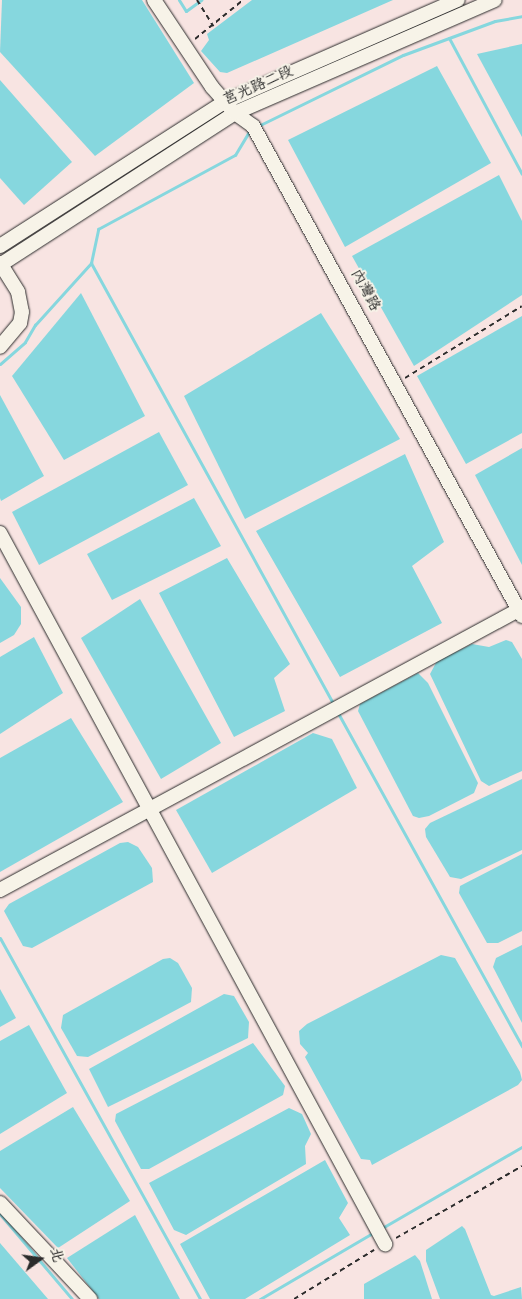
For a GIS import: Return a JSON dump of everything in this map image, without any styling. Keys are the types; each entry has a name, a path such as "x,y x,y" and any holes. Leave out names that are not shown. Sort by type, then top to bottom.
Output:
{"street":[{"name":"內灣路","path":"154,0 224,102 253,126 396,382 521,612"},
{"name":"莒光路二段","path":"0,246 224,102 435,12 458,0"},
{"name":"莒光路二段","path":"0,264 235,112 433,29 495,0"},
{"path":"433,29 435,12"},
{"path":"0,264 18,292 22,312 20,323 0,347"},
{"path":"0,533 385,1244"},
{"path":"0,890 152,811 521,612"},
{"path":"0,1203 90,1299"}],"path":[{"path":"197,0 213,26"},
{"path":"185,46 213,26 243,0"},
{"path":"396,382 522,306"},
{"path":"294,1299 385,1244 522,1166"}],"water":[{"path":"2,0 142,0 194,83 95,156 0,52"},
{"path":"252,0 393,0 227,73 220,72 201,51 209,40 207,34"},
{"path":"522,44 522,137 477,54"},
{"path":"437,66 491,163 345,247 288,140"},
{"path":"0,80 72,162 24,205 0,178"},
{"path":"499,175 522,221 522,295 414,366 352,256"},
{"path":"81,293 145,416 64,460 12,376"},
{"path":"321,313 400,439 245,519 184,396"},
{"path":"522,316 522,433 466,464 417,376"},
{"path":"0,395 44,476 1,501 0,498"},
{"path":"159,432 188,485 39,565 12,512"},
{"path":"522,448 522,565 475,475"},
{"path":"405,454 444,542 412,566 442,623 340,677 256,531"},
{"path":"194,498 221,546 112,600 87,554"},
{"path":"227,558 290,664 274,678 285,711 234,737 159,593"},
{"path":"0,578 21,607 21,624 14,635 0,643"},
{"path":"140,599 221,743 161,779 81,638"},
{"path":"34,637 63,693 0,734 0,657"},
{"path":"506,640 512,642 522,659 522,771 489,786 481,781 430,674 437,661 472,644 489,647"},
{"path":"418,673 428,683 478,783 474,793 429,816 419,818 413,816 358,711 360,704"},
{"path":"71,718 123,802 0,872 0,758"},
{"path":"313,733 332,739 357,788 212,873 176,810"},
{"path":"522,779 522,850 461,879 450,877 426,837 425,829 430,823"},
{"path":"128,842 138,847 152,868 153,882 32,948 23,946 4,911 9,904 120,843"},
{"path":"522,854 522,931 498,943 487,943 459,893 460,886"},
{"path":"522,945 522,1023 493,967 496,958"},
{"path":"441,955 455,958 520,1072 522,1080 518,1085 372,1165 370,1160 361,1159 305,1057 308,1053 300,1044 299,1031 307,1024"},
{"path":"170,958 178,963 192,988 191,1002 88,1057 77,1056 61,1028 63,1015 163,959"},
{"path":"0,989 16,1018 0,1027"},
{"path":"224,994 234,996 249,1022 248,1038 108,1107 89,1069"},
{"path":"29,1025 67,1093 0,1134 0,1041"},
{"path":"253,1043 285,1086 283,1095 149,1169 141,1169 115,1121 116,1114"},
{"path":"73,1107 130,1201 58,1248 0,1188 0,1151"},
{"path":"289,1108 302,1114 311,1134 305,1146 306,1164 186,1235 174,1230 149,1183"},
{"path":"325,1160 348,1203 339,1218 350,1235 245,1299 210,1299 180,1244"},
{"path":"135,1215 180,1299 99,1299 67,1258"},
{"path":"462,1226 465,1229 491,1295 494,1296 521,1287 522,1299 440,1299 426,1261 426,1250"},
{"path":"0,1243 48,1299 0,1299"},
{"path":"415,1255 420,1261 432,1299 364,1299 364,1284"}],"waterway":[{"path":"179,0 186,11 201,0"},
{"path":"258,126 403,55 495,21 522,16"},
{"path":"449,38 522,174"},
{"path":"0,364 25,342 35,325 91,263 98,229 235,155 250,130"},
{"path":"91,263 334,705"},
{"path":"338,713 522,1047"},
{"path":"0,938 200,1299"},
{"path":"382,1228 522,1147"},
{"path":"0,1214 72,1299"},
{"path":"260,1299 374,1232"}]}
